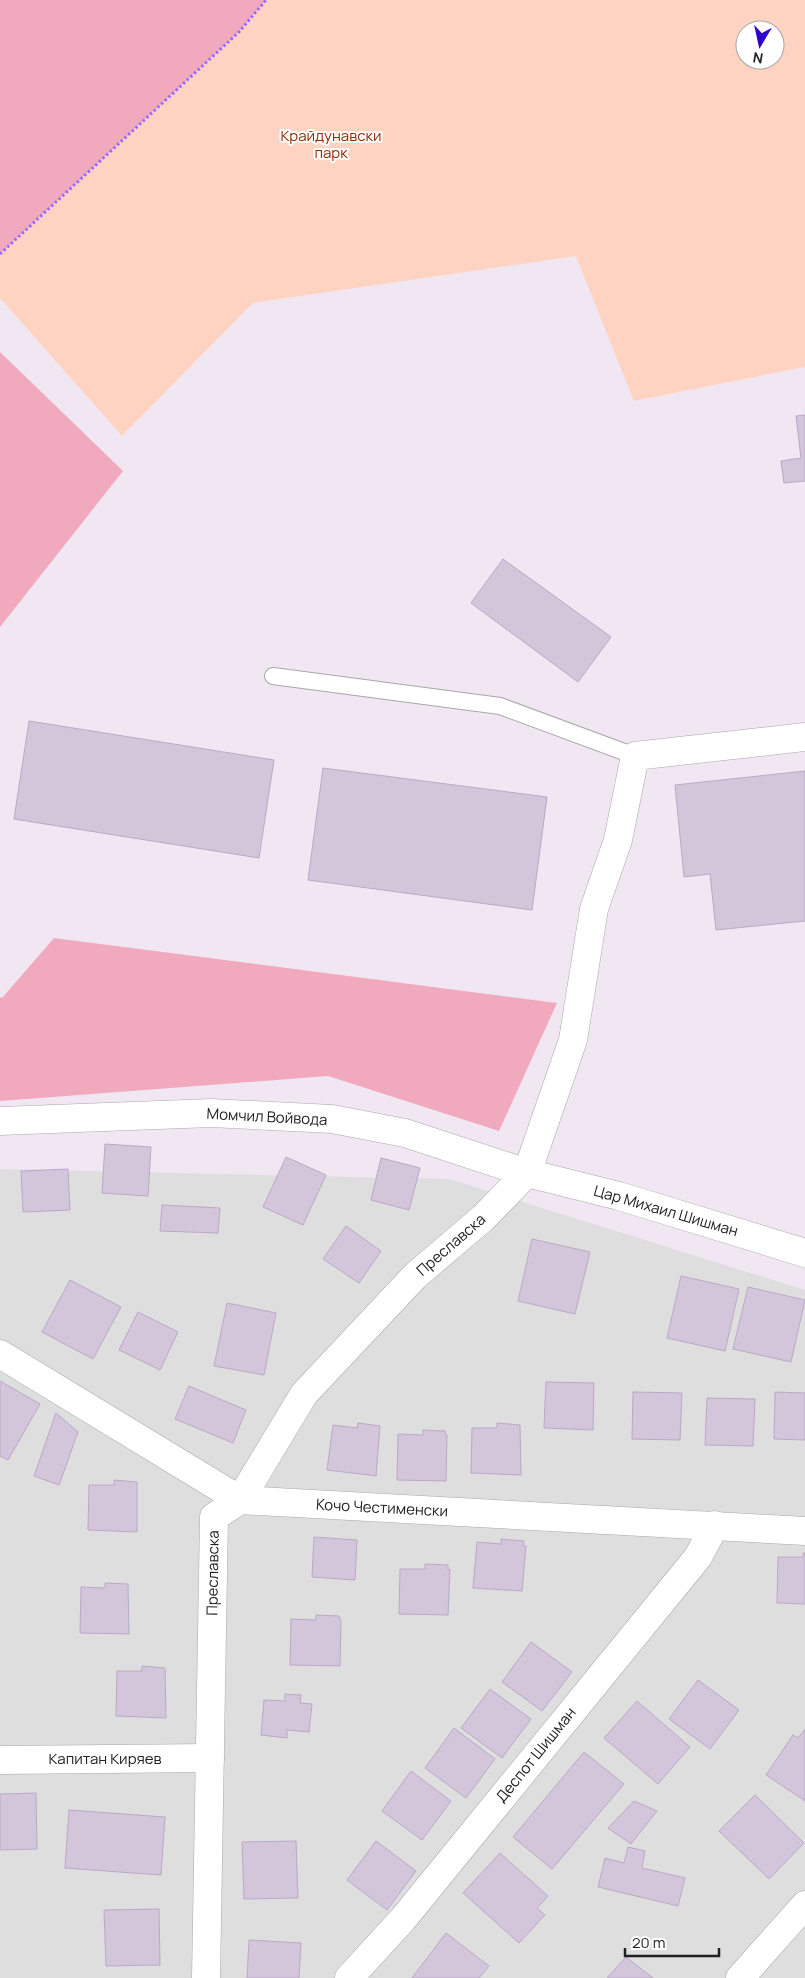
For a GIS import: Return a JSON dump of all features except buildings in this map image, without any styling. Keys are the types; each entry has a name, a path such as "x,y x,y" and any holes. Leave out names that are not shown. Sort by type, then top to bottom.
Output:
{"street":[{"path":"527,1173 573,1040 594,909 618,840 635,756 805,737"},
{"name":"Момчил Войвода","path":"0,1121 211,1112 332,1119 405,1133 527,1173"},
{"name":"Цар Михаил Шишман","path":"527,1173 619,1196 805,1253"},
{"name":"Преславска","path":"206,1978 214,1517 240,1500 304,1394 414,1276 483,1218 527,1173"},
{"name":"Кочо Честименски","path":"0,1354 240,1500 805,1531"},
{"name":"Деспот Шишман","path":"349,1978 403,1919 692,1564 715,1526"},
{"name":"Капитан Киряев","path":"0,1760 210,1758"},
{"path":"740,1978 805,1905"}],"lane":[{"path":"273,676 500,706 635,756"}],"path":[{"path":"0,254 239,32 266,0"}],"shaded area":[{"path":"0,0 266,0 239,32 0,254"},
{"path":"0,352 123,471 0,627"},
{"path":"54,938 557,1003 499,1131 328,1076 0,1101 0,997 2,998"},
{"path":"0,1169 450,1179 805,1290 805,1978 0,1978"}],"green space":[{"name":"Крайдунавски парк","path":"266,0 805,0 805,367 634,401 576,256 253,303 122,436 0,298 0,254 239,32"}]}
